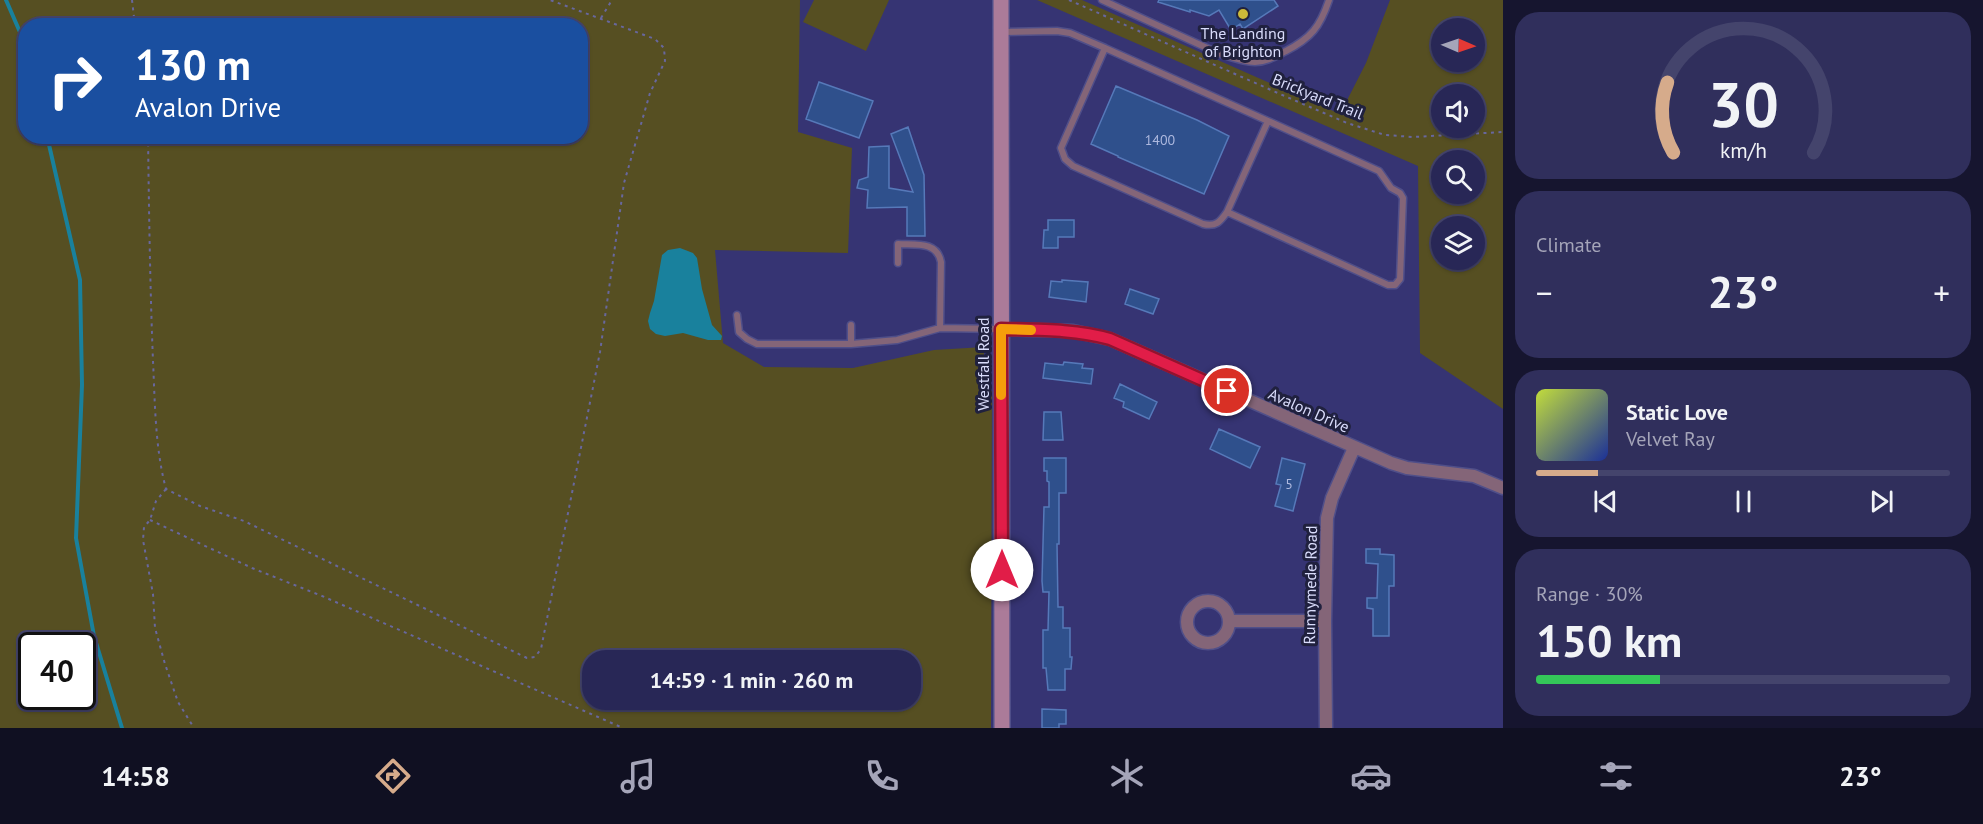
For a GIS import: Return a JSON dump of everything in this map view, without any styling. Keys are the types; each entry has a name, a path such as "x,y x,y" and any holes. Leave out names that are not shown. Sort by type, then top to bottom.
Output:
{"street":[{"name":"Westfall Road","path":"1001,0 1002,728"},
{"name":"Avalon Drive","path":"1001,329 1072,331 1110,339 1354,448 1407,468 1450,472 1474,477 1503,488"},
{"name":"Runnymede Road","path":"1326,728 1327,518 1332,498 1354,448"},
{"path":"1230,621 1325,621"}],"lane":[{"path":"1102,0 1218,53 1254,62 1271,59 1308,38 1323,18 1329,0"},
{"path":"1001,33 1057,31 1070,33 1378,171 1391,188 1401,193 1403,198 1400,279 1395,285 1388,285 1227,212"},
{"path":"1105,48 1061,148 1065,159 1073,166 1210,226 1219,223 1227,212 1268,121"},
{"path":"898,263 898,244 930,245 940,254 940,328"},
{"path":"736,315 739,332 758,344 851,344 897,340 940,328 1001,329"},
{"path":"851,325 851,344"}],"path":[{"path":"132,0 134,18"},
{"path":"148,144 149,256 155,402 161,470 166,489 200,506 244,521 527,658 535,657 541,649 600,352 624,183 650,93 665,61 664,48 655,39 550,0"},
{"path":"601,18 612,0"},
{"name":"Brickyard Trail","path":"1069,0 1318,111 1385,135 1503,132"},
{"path":"166,489 156,501 150,520 144,527 143,540 153,594 155,628 178,702 194,728"},
{"path":"150,520 231,559 623,728"}],"shaded area":[{"path":"0,0 800,0 798,132 852,148 848,253 715,250 723,343 764,367 853,368 934,350 984,347 984,391 992,391 991,728 0,728"},
{"path":"814,0 889,0 866,51 803,22"},
{"path":"1037,0 1082,0 1340,114 1366,63 1390,0 1503,0 1503,409 1420,353 1418,166"}],"water":[{"path":"680,248 693,253 697,258 702,289 712,325 722,336 721,340 708,340 683,333 665,336 656,334 650,329 648,321 662,255 668,250"}],"building":[{"name":"The Landing of Brighton","path":"1159,0 1274,0 1278,6 1243,29 1240,24 1231,30 1219,10 1209,16 1158,2"},
{"path":"819,82 873,101 859,138 806,119"},
{"path":"1116,86 1229,136 1204,194 1091,144"},
{"path":"908,127 924,175 925,236 907,236 907,207 867,208 868,190 857,188 859,180 868,177 869,147 889,146 889,188 913,192 891,134"},
{"path":"1048,220 1074,220 1074,237 1058,237 1058,248 1043,248 1044,230 1048,230"},
{"path":"1062,280 1088,282 1086,302 1049,297 1051,281 1062,282"},
{"path":"1130,289 1159,299 1153,314 1125,304"},
{"path":"1064,362 1083,364 1082,368 1093,369 1091,384 1043,378 1045,363 1063,365"},
{"path":"1120,384 1157,402 1149,419 1123,407 1124,402 1114,398"},
{"path":"1044,412 1061,412 1063,440 1043,440"},
{"path":"1219,429 1260,447 1250,468 1210,449"},
{"path":"1044,458 1066,458 1066,493 1059,493 1059,544 1057,544 1058,607 1063,607 1063,628 1070,628 1070,657 1072,657 1071,669 1065,669 1065,690 1048,690 1046,668 1043,668 1043,630 1048,630 1049,592 1043,592 1042,581 1044,507 1049,507 1049,482 1047,471 1044,471"},
{"path":"1282,458 1305,464 1293,511 1275,506 1281,485 1276,484"},
{"path":"1366,549 1380,549 1380,554 1394,555 1394,586 1389,586 1389,636 1373,636 1373,609 1367,608 1367,598 1377,598 1378,564 1366,563"},
{"path":"1042,709 1066,710 1066,724 1059,724 1059,728 1042,728"}],"waterway":[{"path":"6,0 18,28"},
{"path":"49,144 80,280 82,385 76,538 94,636 122,728"}],"slow traffic":[{"path":"1001,395 1001,329 1031,330"}],"place":[{"name":"The Landing of Brighton","path":"1243,14"}],"route":[{"path":"1002,570 1001,329 1072,331 1110,339 1227,391"}]}
